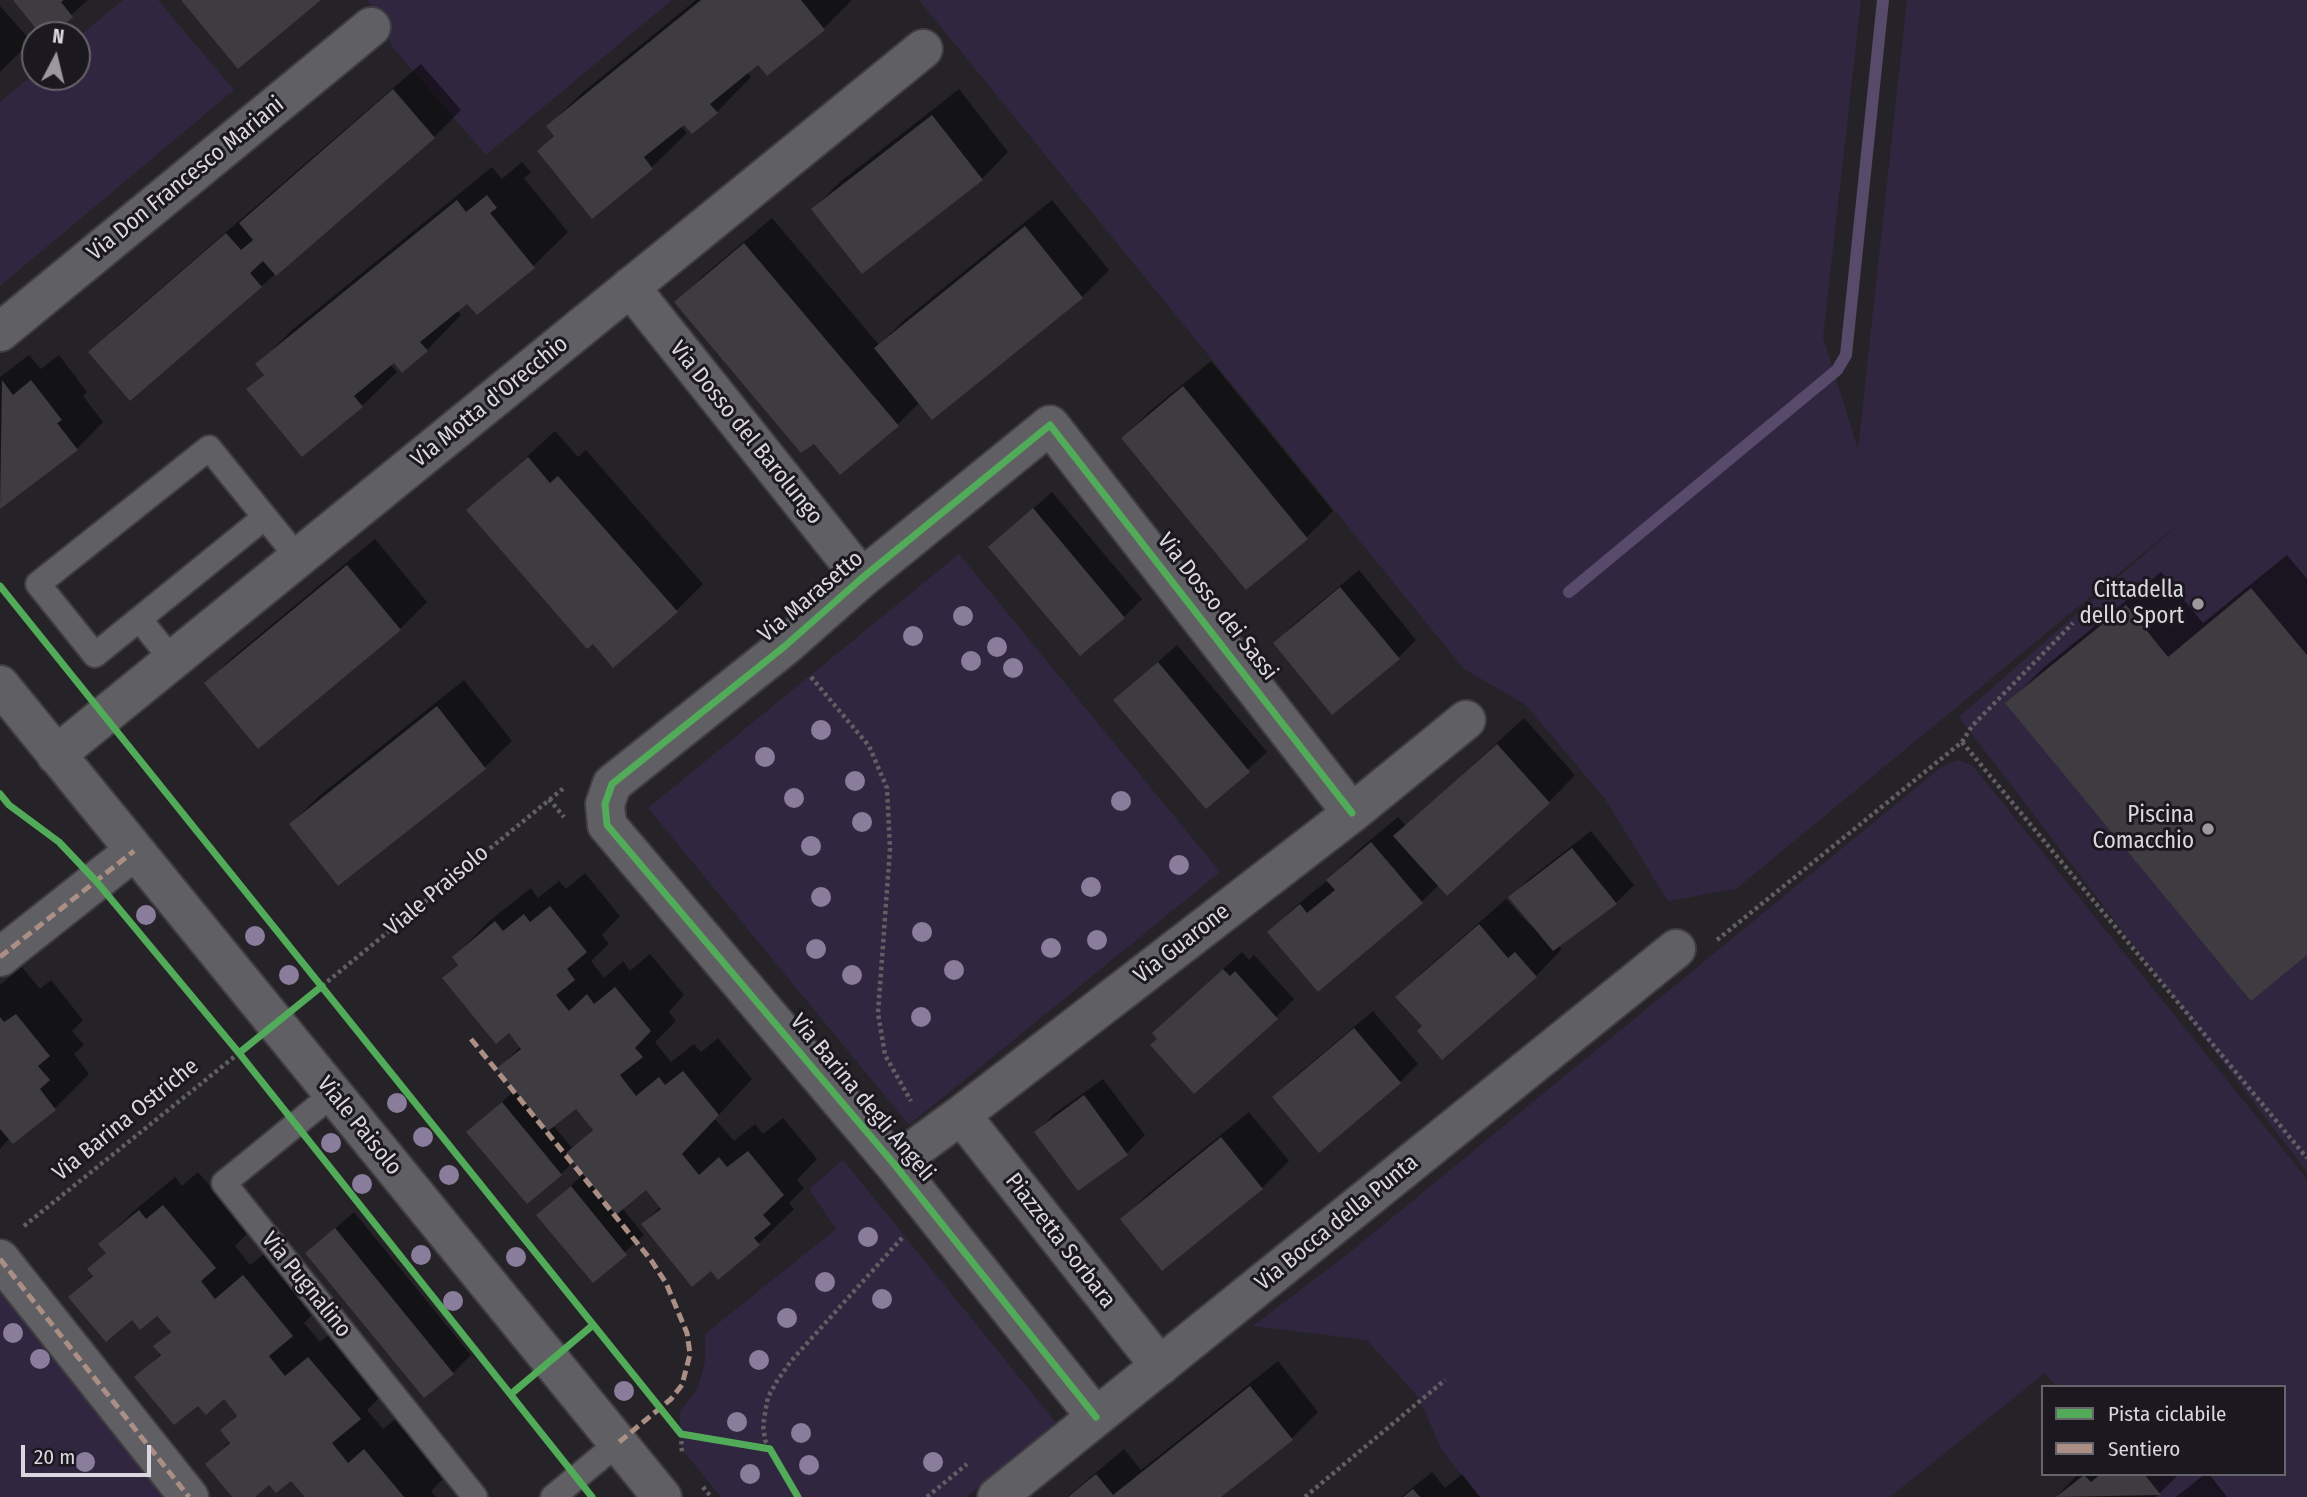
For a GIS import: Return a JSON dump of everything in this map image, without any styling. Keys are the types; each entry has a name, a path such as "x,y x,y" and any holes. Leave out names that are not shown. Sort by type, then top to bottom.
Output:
{"street":[{"name":"Via Don Francesco Mariani","path":"0,332 371,27"},
{"name":"Via Motta d'Orecchio","path":"56,755 923,49"},
{"name":"Via Dosso del Barolungo","path":"630,287 862,578"},
{"name":"Via Marasetto","path":"605,804 612,783 785,646 862,578 1050,425"},
{"name":"Via Dosso dei Sassi","path":"1050,425 1352,813"},
{"name":"Viale Paisolo","path":"0,685 662,1497"},
{"name":"Via Guarone","path":"894,1164 1352,813 1466,720"},
{"name":"Via Barina degli Angeli","path":"605,804 607,825 894,1164 1096,1417"},
{"path":"0,957 134,851"},
{"name":"Via Bocca della Punta","path":"997,1497 1676,949"},
{"name":"Piazzetta Sorbara","path":"947,1125 1160,1366"},
{"path":"0,1259 189,1497"}],"lane":[{"path":"265,517 95,655 38,584 209,448 265,517 299,559"},
{"path":"140,620 173,661"},
{"name":"Via Pugnalino","path":"334,1094 224,1183 475,1497"},
{"path":"553,1497 618,1443"}],"path":[{"path":"1716,940 1962,742 1972,726 2073,623"},
{"path":"785,646 869,746 887,788 890,849 879,973 880,1034 885,1055 895,1075 947,1125"},
{"path":"1962,742 2307,1158"},
{"path":"314,975 331,997"},
{"path":"230,1043 247,1064"},
{"path":"771,1452 765,1440 763,1425 768,1397 777,1381 791,1361 929,1209"},
{"path":"1305,1497 1445,1380"},
{"path":"674,1425 681,1434 694,1436"},
{"path":"757,1447 771,1452"}],"shaded area":[{"path":"123,0 158,0 234,90 0,286 0,102 21,85 21,91 91,91 91,26"},
{"path":"368,0 672,0 486,155 394,49"},
{"path":"919,0 1861,0 1823,337 1858,449 1907,0 2307,0 2307,1172 1959,717 2187,517 1736,889 1668,901 1605,799 1526,705 1464,669"},
{"path":"959,554 1220,872 909,1125 648,808"},
{"path":"1957,760 1972,765 2307,1179 2307,1497 2156,1497 2137,1476 2286,1476 2286,1385 2055,1385 2045,1373 1890,1497 1479,1497 1441,1449 1419,1398 1367,1340 1253,1326 1349,1253 1940,768"},
{"path":"843,1160 1057,1424 966,1497 721,1497 681,1448 680,1411 698,1388 705,1362 705,1334 836,1229 809,1189"},
{"path":"0,1268 183,1497 0,1497"}],"building":[{"path":"13,0 64,0 61,2 73,17 68,21 30,21"},
{"path":"181,0 321,0 238,69"},
{"path":"701,0 801,0 825,30 767,76 758,65 710,104 718,113 692,134 684,125 644,157 653,169 592,219 537,151 554,136 546,126"},
{"path":"393,89 435,138 276,276 263,261 250,273 262,287 130,401 88,352 226,233 241,250 253,240 239,223"},
{"path":"932,115 983,180 862,274 811,209"},
{"path":"487,195 497,208 490,213 535,268 477,315 467,304 420,342 428,351 402,373 394,363 354,396 363,407 302,457 246,389 264,375 255,364 457,200 466,212"},
{"path":"1025,226 1083,298 932,420 874,348"},
{"path":"744,243 899,426 840,475 814,444 801,453 674,302"},
{"path":"2,380 13,395 31,380 62,420 57,423 78,450 0,509"},
{"path":"1183,386 1308,539 1246,590 1121,438"},
{"path":"528,457 550,483 558,476 678,612 613,668 593,644 587,649 466,510"},
{"path":"1033,508 1125,618 1080,656 988,547"},
{"path":"347,565 401,630 258,749 204,683"},
{"path":"1340,587 1400,659 1332,715 1273,643"},
{"name":"Piscina Comacchio","path":"2251,588 2307,655 2307,955 2251,1001 2005,703 2126,605 2168,657"},
{"path":"1158,662 1250,772 1206,809 1113,700"},
{"path":"437,706 486,769 338,886 289,824"},
{"path":"1497,744 1550,803 1447,896 1393,836"},
{"path":"1371,842 1423,903 1318,992 1267,932 1300,904 1307,913 1335,890 1326,880"},
{"path":"1572,848 1617,904 1553,951 1508,897"},
{"path":"550,906 587,952 567,969 575,980 556,995 569,1011 587,994 594,1004 615,987 651,1031 635,1048 643,1057 620,1075 636,1096 659,1077 665,1085 683,1071 719,1115 682,1154 699,1175 719,1157 727,1167 748,1151 784,1195 763,1215 771,1224 754,1238 760,1245 718,1280 711,1271 692,1287 641,1224 661,1209 646,1190 616,1215 566,1153 593,1130 576,1109 548,1131 497,1068 521,1049 509,1033 496,1044 442,978 458,965 452,957 495,921 503,931 524,914 530,922"},
{"path":"1479,924 1508,958 1515,952 1537,977 1442,1060 1417,1031 1422,1026 1395,997"},
{"path":"1223,969 1230,976 1235,971 1278,1019 1194,1094 1150,1045 1157,1039 1152,1033"},
{"path":"16,1014 50,1056 38,1066 50,1080 40,1089 56,1110 13,1144 0,1129 0,1017 4,1022"},
{"path":"1354,1028 1401,1083 1319,1153 1272,1097"},
{"path":"1084,1095 1128,1155 1078,1191 1034,1132"},
{"path":"502,1102 562,1175 527,1204 466,1132"},
{"path":"1221,1137 1263,1189 1162,1271 1120,1219"},
{"path":"571,1186 627,1255 593,1283 536,1215"},
{"path":"163,1205 216,1268 201,1281 215,1299 243,1275 293,1336 269,1356 285,1376 308,1357 361,1419 332,1443 348,1463 364,1449 404,1497 305,1497 291,1481 276,1493 269,1485 255,1497 232,1497 205,1464 230,1443 220,1430 237,1416 224,1399 206,1415 198,1406 174,1425 134,1377 161,1355 153,1346 171,1332 157,1316 140,1330 132,1320 106,1342 68,1297 93,1276 87,1269 106,1253 98,1244 139,1210 146,1219"},
{"path":"335,1228 454,1374 424,1398 305,1253"},
{"path":"1250,1386 1293,1440 1221,1497 1068,1497 1096,1474 1113,1495"},
{"path":"2083,1476 2091,1482 2098,1476 2146,1476 2161,1495 2056,1497"},
{"path":"1413,1489 1420,1497 1403,1497"}],"waterway":[{"path":"1569,592 1837,370 1846,355 1883,0"}],"marked path":[{"path":"0,957 134,851"},
{"path":"471,1039 651,1260 666,1283 687,1333 690,1354 682,1385 671,1399 618,1443"},
{"path":"0,1259 189,1497"}],"cycle path":[{"path":"1096,1417 894,1164 607,825 605,804 612,784 785,646 862,578 1050,425 1352,813"},
{"path":"0,586 681,1434 770,1449 798,1497"},
{"path":"0,794 9,805 59,842 96,881 239,1053 592,1497"},
{"path":"239,1053 322,986"},
{"path":"511,1394 593,1325"}],"place":[{"name":"Cittadella dello Sport","path":"2198,604"},
{"name":"Piscina Comacchio","path":"2208,829"}]}
